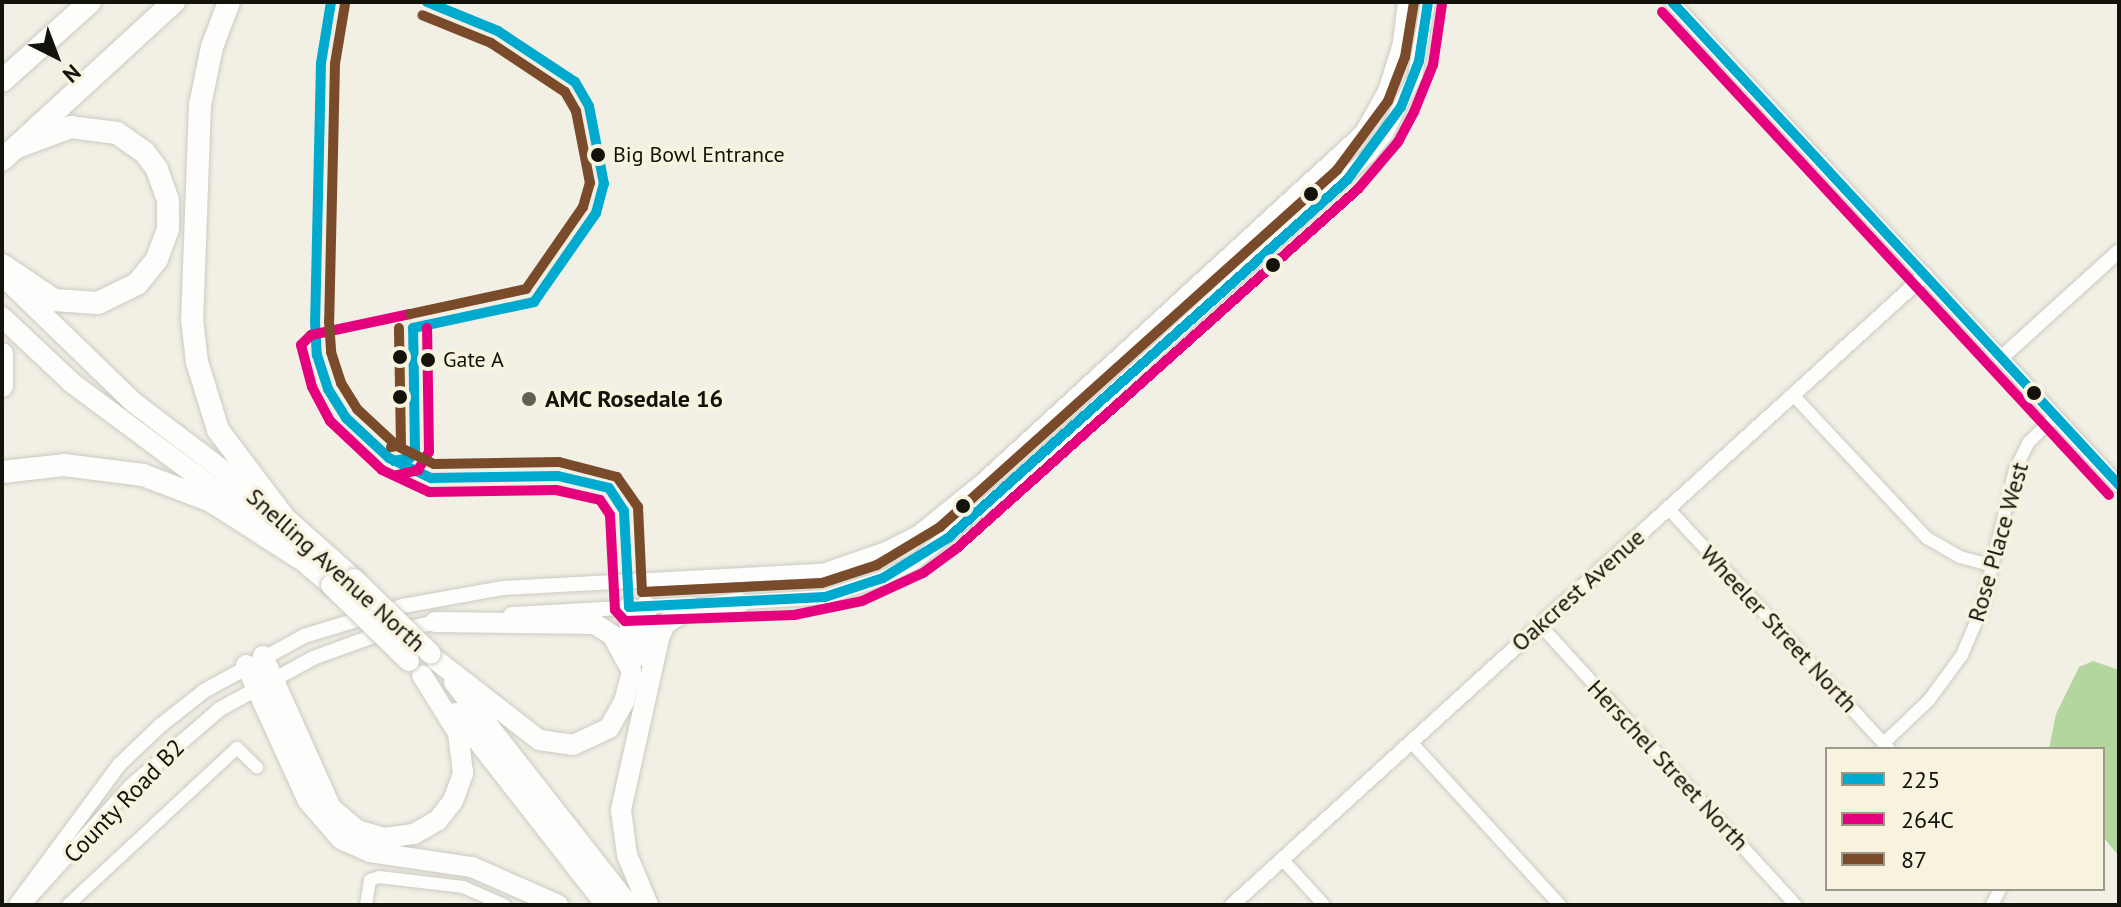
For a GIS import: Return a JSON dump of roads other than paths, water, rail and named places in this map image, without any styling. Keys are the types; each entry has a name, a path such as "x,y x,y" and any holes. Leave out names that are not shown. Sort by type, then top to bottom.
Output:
{"highway":[{"path":"2,81 90,2"},
{"path":"10,154 174,2"},
{"path":"229,2 212,47 200,105 192,319 205,394 235,457 282,515"},
{"path":"205,394 212,121 237,2"},
{"path":"2,265 54,300 98,303 137,284 157,259 168,229 168,200 157,169 144,152 117,133 71,127 10,154"},
{"name":"Snelling Avenue North","path":"2,275 133,402 282,515 354,579 629,905"},
{"name":"Snelling Avenue North","path":"2,317 72,383 300,558 424,662 606,905"},
{"path":"2,354 2,386"},
{"path":"2,472 64,465 143,475 211,501 300,558"},
{"path":"648,905 627,855 621,810 665,624 685,611 739,603"},
{"path":"637,606 643,720"},
{"path":"424,662 539,740 560,745 586,741 609,728 631,675 637,606"},
{"path":"435,622 595,624 612,635 631,675"},
{"path":"254,660 331,808 357,830 385,838 414,834 438,820 453,801 463,773 458,733 424,662"},
{"path":"264,682 308,801 341,839 370,852 441,858 472,867 558,905"}],"street":[{"name":"County Road B2","path":"16,905 120,764 204,691 254,660 337,624 403,606 503,588 792,574 841,566 919,532 1004,461 1362,132 1389,79 1405,2"},
{"name":"County Road B2","path":"23,905 165,754 264,682 346,645 435,622 637,606 825,597 883,578 948,538 1019,478 1369,155 1386,134 1415,76 1428,2"},
{"path":"1672,2 2119,485"},
{"path":"2001,358 2119,251"},
{"name":"Oakcrest Avenue","path":"1232,905 1925,275"},
{"path":"1793,395 1927,538 1960,557 1993,566"},
{"name":"Rose Place West","path":"1887,746 1929,700 1962,655 1993,566 2020,456 2055,417"},
{"path":"1004,461 1019,478"},
{"name":"Wheeler Street North","path":"1668,508 1887,746"},
{"path":"637,606 645,580"},
{"path":"628,581 637,606"},
{"name":"Herschel Street North","path":"1540,625 1796,905"},
{"path":"1411,742 1560,905"},
{"path":"68,905 237,748 257,767"},
{"path":"1282,859 1324,905"},
{"path":"366,905 370,880 379,877 463,887 504,905"}],"place":[{"name":"Big Bowl Entrance","path":"598,155"},
{"name":"Gate A","path":"428,360"},
{"name":"AMC Rosedale 16","path":"529,399"}]}
